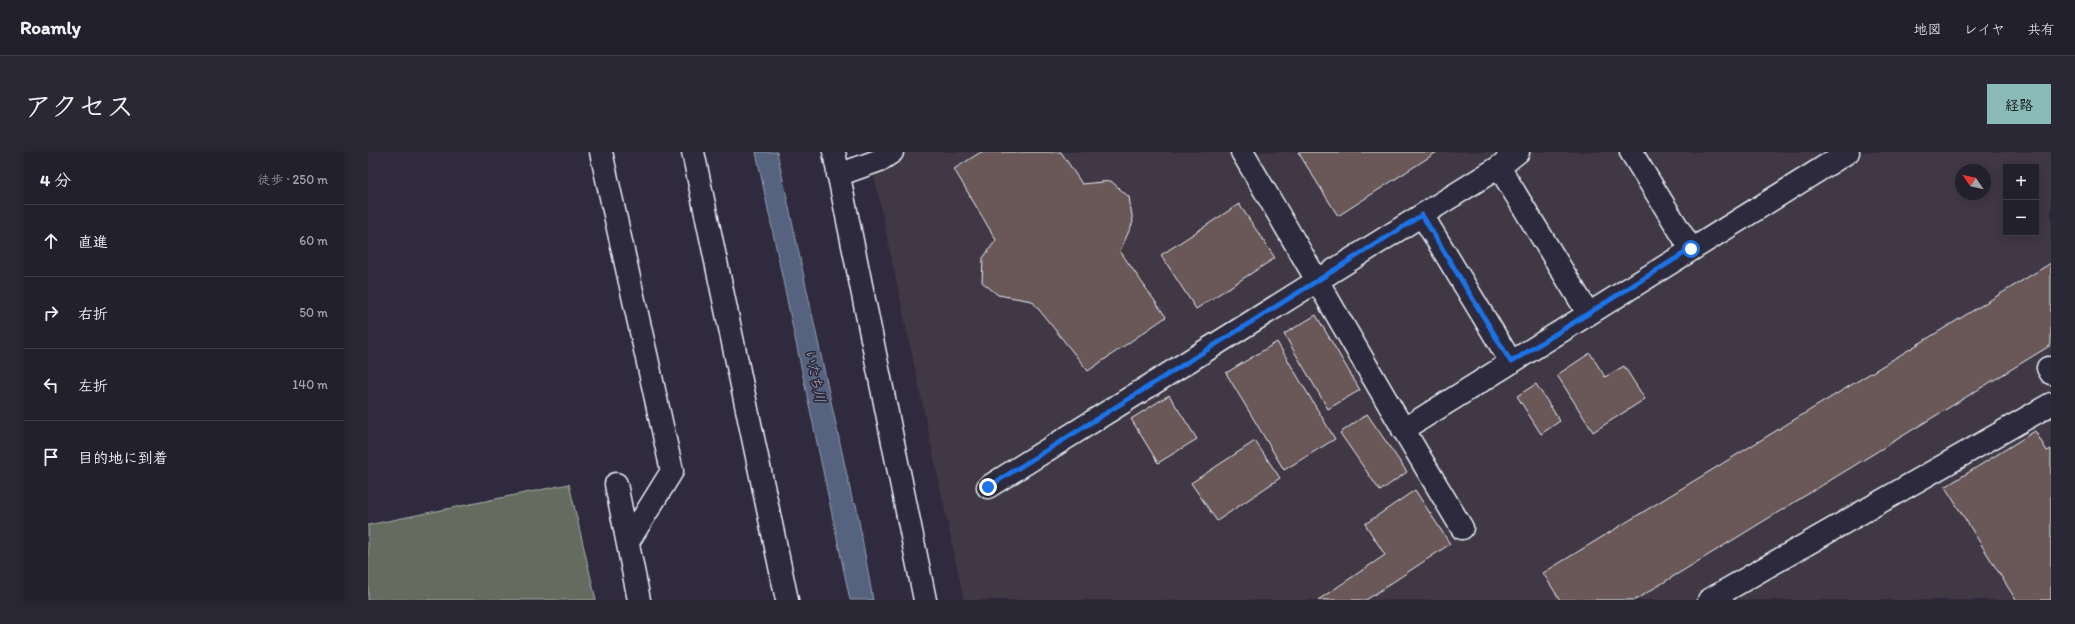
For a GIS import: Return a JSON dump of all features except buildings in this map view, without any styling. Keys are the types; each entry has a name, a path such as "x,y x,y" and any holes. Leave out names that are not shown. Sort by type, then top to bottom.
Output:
{"street":[{"path":"601,152 672,471 628,542"},
{"path":"693,152 787,600"},
{"path":"834,152 925,600"},
{"path":"838,175 880,160 892,152"},
{"path":"1242,152 1318,280 1403,430 1462,528"},
{"path":"988,487 1499,167 1518,152"},
{"path":"1631,152 1691,249"},
{"path":"1403,430 1588,313 1848,152"},
{"path":"1499,167 1588,313"},
{"path":"1422,215 1511,362"},
{"path":"1709,600 2051,404"},
{"path":"616,484 639,600"}],"shaded area":[{"path":"869,152 2051,152 2051,600 964,600"}],"green space":[{"path":"569,484 596,600 368,600 368,525"}],"water":[{"name":"いたち川","path":"756,152 777,152 853,503 856,504 873,600 850,600"}],"route":[{"path":"988,487 1422,215 1511,362 1691,249"}]}
